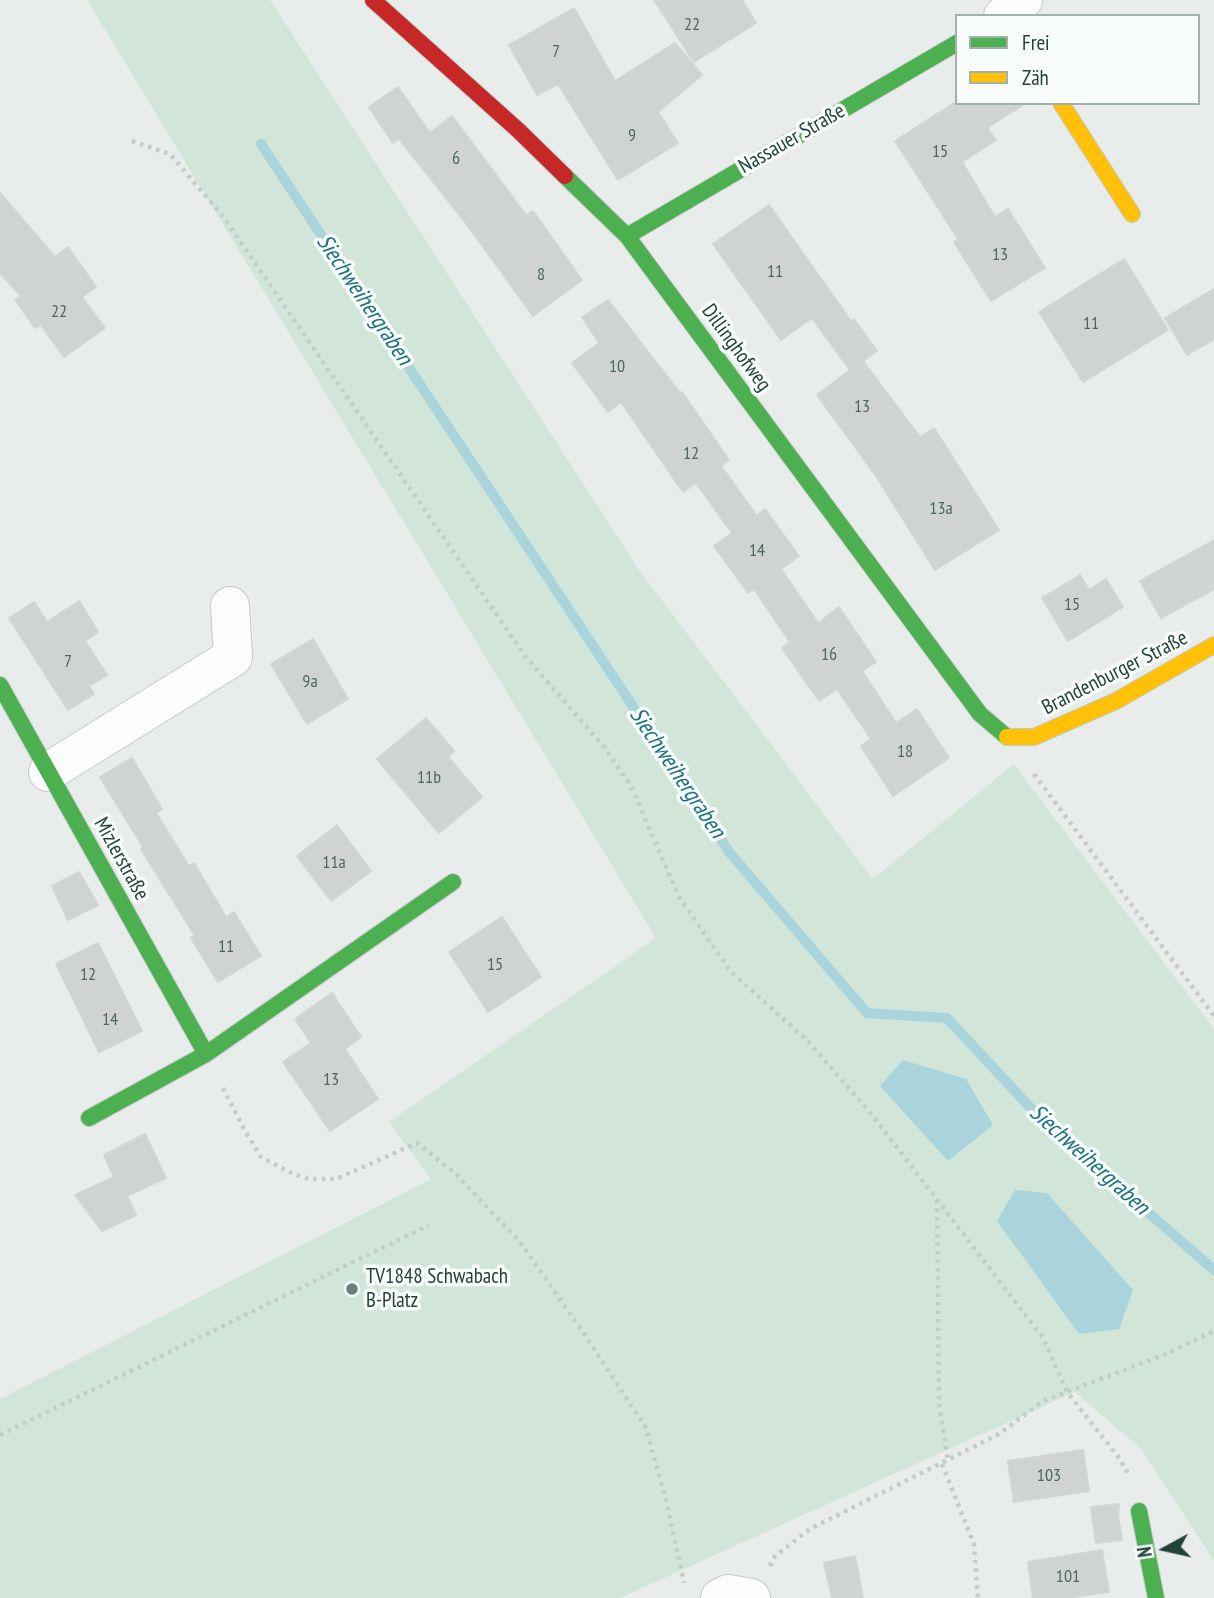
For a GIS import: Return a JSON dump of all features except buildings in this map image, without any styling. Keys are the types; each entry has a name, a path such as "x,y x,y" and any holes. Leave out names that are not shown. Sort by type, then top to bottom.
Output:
{"street":[{"name":"Dillinghofweg","path":"373,0 519,131 627,236 980,714 1006,737"},
{"path":"1005,14 1023,0"},
{"name":"Nassauer Straße","path":"627,236 955,44"},
{"path":"1062,105 1132,214"},
{"path":"48,772 233,657 230,606"},
{"name":"Brandenburger Straße","path":"1006,737 1034,737 1116,701 1214,645"},
{"name":"Mizlerstraße","path":"0,685 206,1054"},
{"path":"89,1118 206,1054 453,882"},
{"path":"1139,1511 1156,1598"},
{"path":"702,1592 728,1594 758,1588"}],"path":[{"path":"132,141 170,154 222,215 525,656 604,747 631,786 679,897 731,972 806,1039 873,1116 1043,1338 1067,1392 1120,1459 1130,1477 1139,1511"},
{"path":"1006,737 1214,1016"},
{"path":"206,1054 261,1157 293,1174 309,1179 336,1179 416,1143 455,1173 520,1242 646,1428 666,1500 702,1592"},
{"path":"937,1199 939,1403 948,1461"},
{"path":"0,1435 429,1224"},
{"path":"758,1588 775,1556 810,1530 999,1434 1043,1402 1166,1354 1214,1331"},
{"path":"942,1464 974,1544 978,1598"}],"green space":[{"path":"87,0 270,0 639,570 873,879 1014,764 1214,1029 1214,1561 1141,1449 1075,1392 620,1598 0,1598 0,1399 431,1179 389,1122 656,938"}],"water":[{"path":"903,1060 966,1079 993,1125 948,1161 880,1086"},
{"path":"1015,1190 1047,1193 1133,1290 1119,1329 1079,1334 997,1221"}],"waterway":[{"name":"Siechweihergraben","path":"261,144 730,853 867,1013 947,1018 1041,1119 1214,1270"}],"traffic: fast":[{"path":"627,236 955,44"},
{"path":"565,176 627,236 980,714 1007,737"},
{"path":"0,685 206,1054"},
{"path":"89,1118 206,1054 453,882"},
{"path":"1139,1511 1156,1598"}],"traffic: slow":[{"path":"1062,105 1132,214"},
{"path":"1007,737 1034,737 1116,701 1214,645"}],"traffic: jam":[{"path":"373,0 565,176"}],"place":[{"name":"TV1848 Schwabach B-Platz","path":"352,1289"}]}
